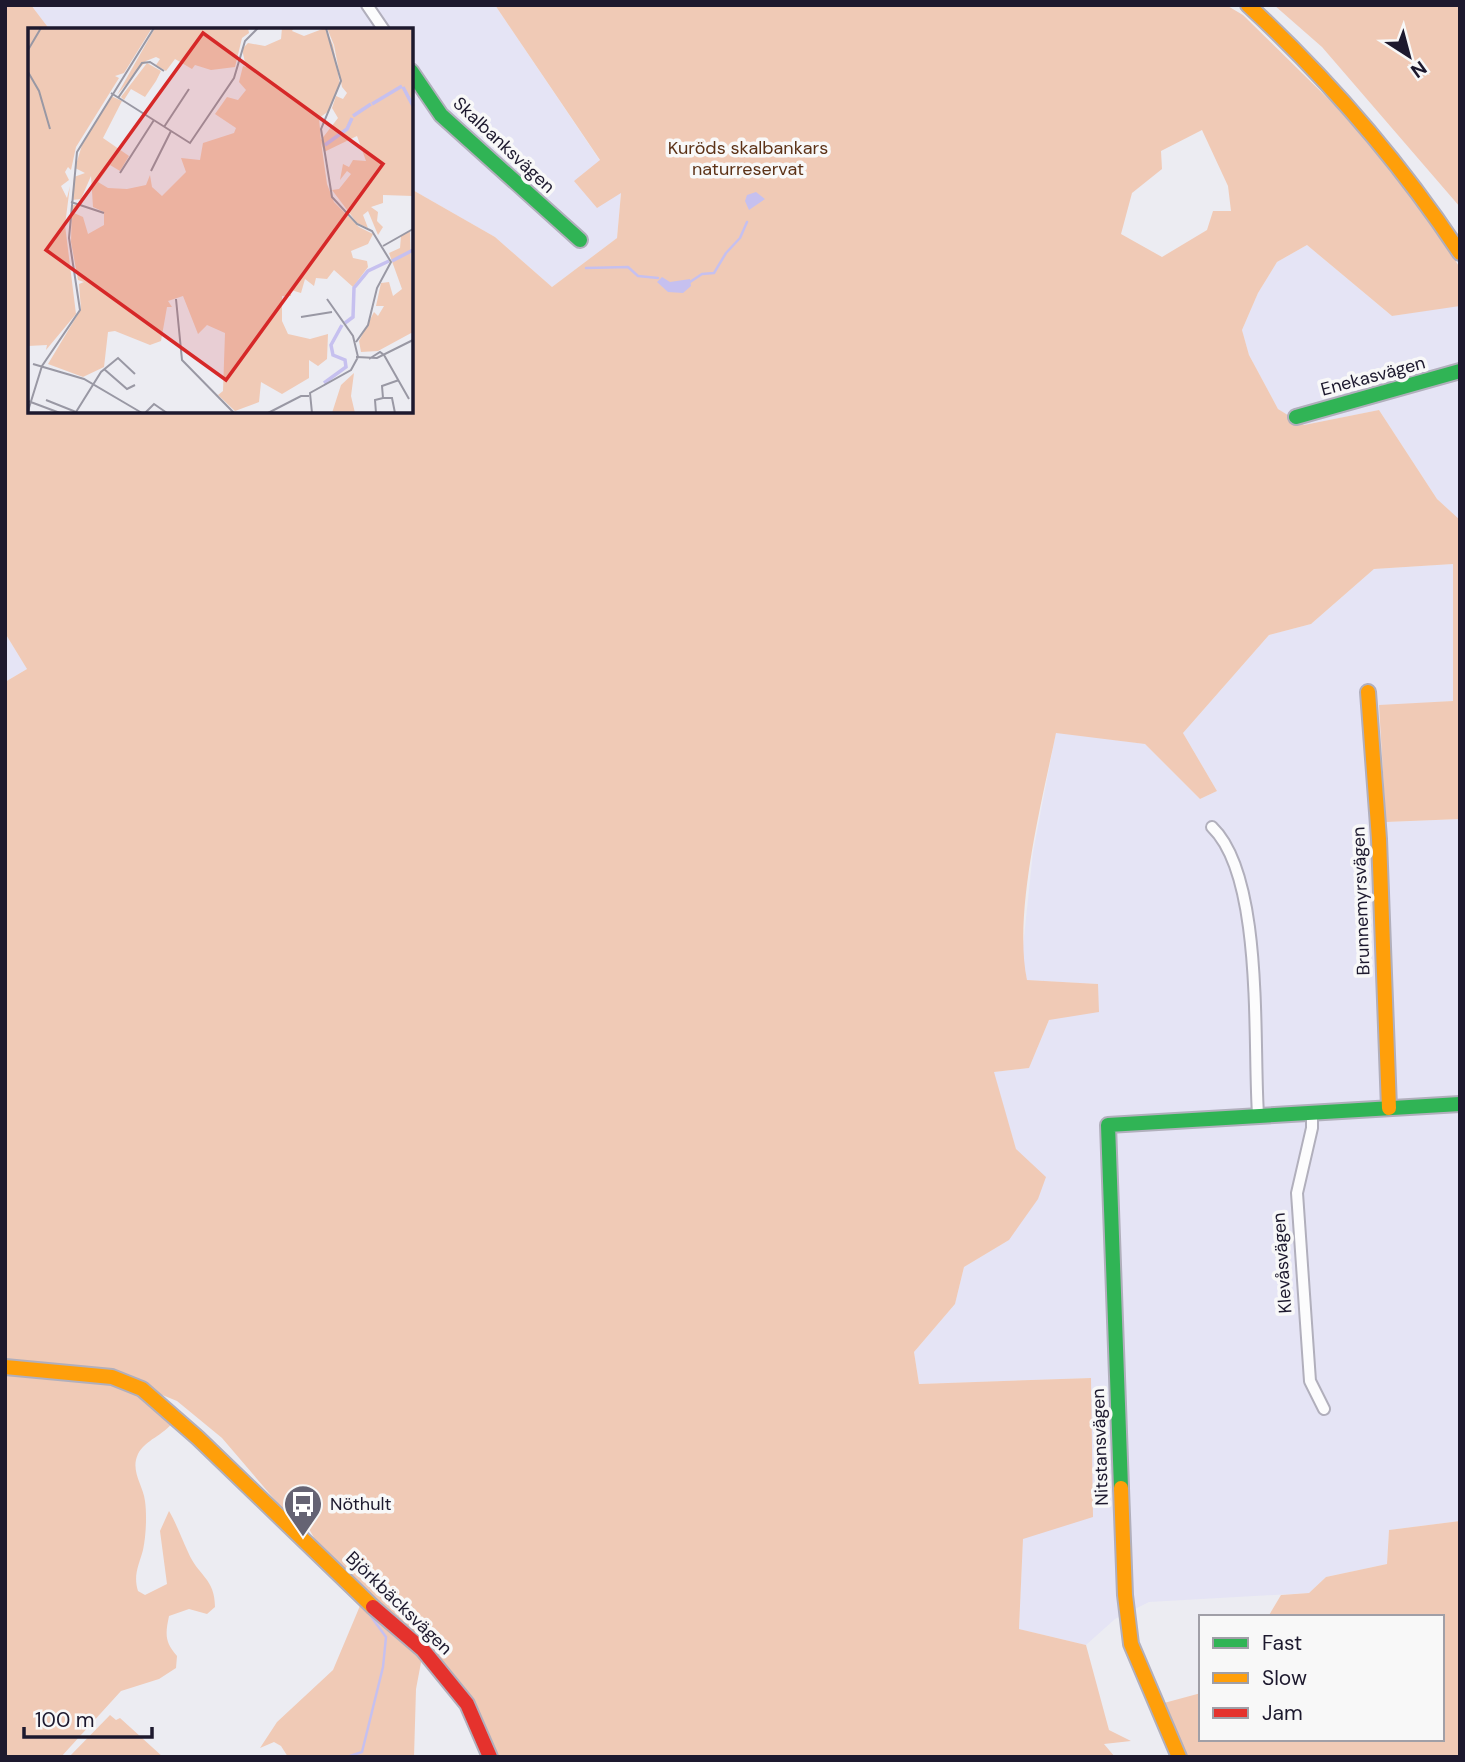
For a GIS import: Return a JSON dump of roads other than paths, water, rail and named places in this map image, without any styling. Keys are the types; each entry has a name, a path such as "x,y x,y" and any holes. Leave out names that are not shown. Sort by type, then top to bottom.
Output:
{"street":[{"path":"367,5 383,28"},
{"path":"1248,5 1295,48 1391,152 1460,253"},
{"name":"Skalbanksvägen","path":"413,74 441,115 580,240"},
{"name":"Enekasvägen","path":"1296,417 1460,371"},
{"name":"Brunnemyrsvägen","path":"1368,692 1379,839 1389,1108"},
{"path":"1212,827 1226,844 1237,869 1247,911 1258,1114 1460,1104"},
{"name":"Klevåsvägen","path":"1312,1113 1312,1128 1297,1193 1310,1381 1324,1409"},
{"name":"Nitstansvägen","path":"1179,1757 1131,1644 1125,1595 1108,1125 1258,1114"},
{"name":"Björkbäcksvägen","path":"5,1367 112,1377 142,1389 424,1650 467,1704 490,1757"}],"waterway":[{"path":"690,282 702,274 714,273 726,253 740,238 747,222"},
{"path":"586,268 628,267 638,276 658,278"},
{"path":"347,1757 362,1752 383,1667 386,1637 370,1615"}],"place":[{"name":"Nöthult","path":"303,1538"}],"park label":[{"name":"Kuröds skalbankars naturreservat","path":"748,158"}]}
